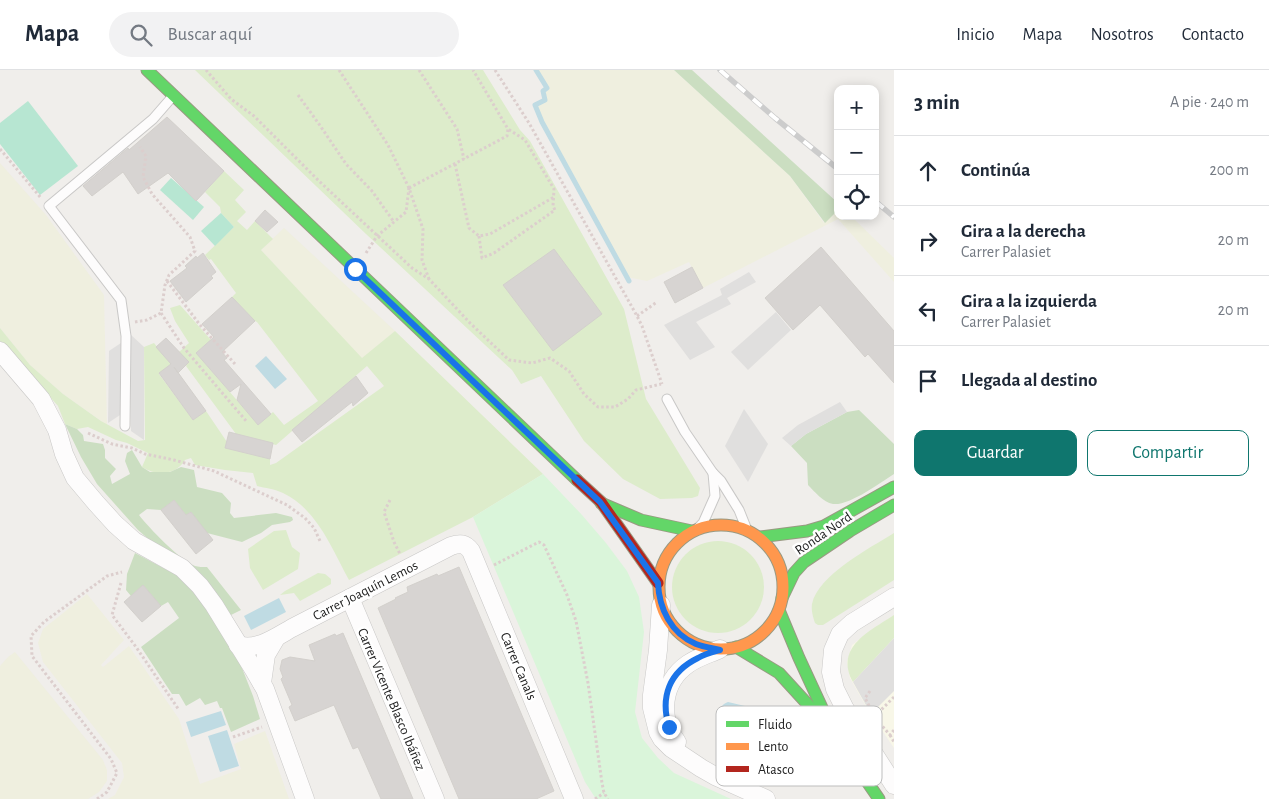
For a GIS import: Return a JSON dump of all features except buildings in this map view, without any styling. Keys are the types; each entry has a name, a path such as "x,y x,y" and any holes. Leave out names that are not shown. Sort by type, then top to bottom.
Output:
{"main road":[{"path":"147,70 600,502 658,583"},
{"name":"Ronda Nord","path":"760,537 807,531 824,526 894,486"},
{"path":"600,502 641,520 694,530"},
{"name":"Ronda Nord","path":"782,598 794,573 804,562 850,531 894,505"},
{"path":"728,648 750,642 762,634 772,623 779,610 783,581 780,565 760,537 729,524 710,525 694,530 678,540 668,552 661,567 658,583 659,594 661,605 669,621 681,635 696,644 728,648 779,673 809,706"},
{"path":"779,610 821,706"},
{"path":"869,786 879,799"}],"street":[{"path":"0,351 40,399 57,430 64,454 75,478 115,524 134,541 182,568 200,586 218,612 262,683 305,799"},
{"name":"Carrer Joaquín Lemos","path":"238,645 252,646 276,638 454,545"},
{"name":"Carrer Canals","path":"454,545 465,545 471,551 574,799"},
{"path":"844,706 836,689 832,672 833,650 840,634 852,623 894,597"},
{"name":"Carrer Vicente Blasco Ibáñez","path":"350,598 435,799"},
{"path":"661,605 652,695 654,721 662,739 671,748 716,776"},
{"path":"262,683 266,655 276,638"},
{"path":"701,768 683,750 673,736 666,717 666,696 669,686 686,665 698,658 728,648"},
{"path":"882,766 894,785"},
{"path":"737,786 766,799"}],"lane":[{"path":"125,426 126,336 121,300 49,206 153,119 173,95"},
{"path":"667,399 685,432 713,474 722,481 739,510 747,530"},
{"path":"694,530 703,522 715,496 713,474"}],"path":[{"path":"206,70 231,99 254,116 319,182 412,268 429,279 470,323 509,360 532,363 550,358 570,371 584,394 598,407 615,408 628,399 636,390 661,384"},
{"path":"339,70 388,144 409,188 423,228 422,260 429,279"},
{"path":"419,70 457,129 464,159"},
{"path":"455,164 469,228 479,236 482,258 494,253 555,210 553,206 554,188 525,140 508,129 473,70"},
{"path":"495,70 528,123 637,316 667,399"},
{"path":"298,95 346,164 372,191 394,222"},
{"path":"409,188 507,136 508,129"},
{"path":"133,136 146,156 143,177 152,194 190,237 195,251 169,274 165,285 161,313 184,348 247,422"},
{"path":"0,149 49,206"},
{"path":"355,269 378,236 406,212 409,188"},
{"path":"479,236 490,234 554,197"},
{"path":"166,281 200,325 235,364"},
{"path":"637,316 657,302"},
{"path":"125,324 147,320 161,313"},
{"path":"88,433 112,444 132,448 145,454 214,471 287,505 305,518 314,528 321,543"},
{"path":"390,500 384,512 394,542 404,561"},
{"path":"491,567 539,542 544,545 567,595 576,621 588,682 602,783 604,794 608,799"},
{"path":"97,799 107,792 117,773 111,759 32,656 31,636 44,622 107,576 122,572"},
{"path":"121,583 112,615 179,710"},
{"path":"869,706 865,698 870,691"},
{"path":"882,710 894,698"},
{"path":"233,737 267,725"},
{"path":"882,726 894,742"},
{"path":"890,735 894,730"},
{"path":"595,799 604,794"}],"shaded area":[{"path":"749,272 756,282 727,298 731,304 696,322 715,347 690,360 664,325 722,295 720,289"},
{"path":"776,312 791,330 748,370 731,352"},
{"path":"131,335 144,347 144,440 131,431"},
{"path":"121,343 120,415 108,423 109,351"},
{"path":"840,402 847,412 806,434 791,446 782,438 798,425"},
{"path":"744,409 768,444 748,482 725,446"},
{"path":"894,615 894,748 882,730 882,706 866,706 850,678 847,662 852,645"},
{"path":"894,638 894,691 879,706 866,706 853,682"}],"green space":[{"path":"195,70 483,70 520,130 530,141 624,309 646,399 700,488 698,496 692,498 660,499 623,479 584,441 541,376 521,384 512,370 366,234"},
{"path":"536,70 674,70 790,176 824,223 834,214 834,220 836,220 703,288 689,262 647,281 627,277 535,106 544,100 543,91 547,88"},
{"path":"674,70 692,70 834,199 834,214 825,223 790,176"},
{"path":"28,101 78,166 40,195 0,144 0,123"},
{"path":"0,163 46,215 104,295 107,425 63,394 30,365 0,328"},
{"path":"224,171 244,190 235,200 246,212 237,221 247,230 255,221 273,239 261,250 362,358 395,331 543,474 473,517 349,580 330,543 314,519 295,500 283,493 257,486 253,473 195,465 191,458 185,460 171,472 153,472 142,467 148,453 88,427 77,429 65,424 58,406 0,341 0,328 30,365 63,394 101,421 138,441 145,440 144,347 154,343 171,364 159,374 193,420 206,411 227,442 270,459 270,465 276,463 384,386 367,366 276,445 236,434 186,366 188,363 179,352 189,343 175,321 170,308 180,305 211,340 196,353 248,413 261,422 273,412 284,425 318,401 257,322 232,297 236,293 211,259 209,260 205,255 234,227 221,213 220,207 205,192"},
{"path":"171,178 204,207 193,220 160,190"},
{"path":"221,213 234,227 215,246 201,231"},
{"path":"839,220 855,220 894,258 894,282"},
{"path":"284,228 395,331 362,359 261,250"},
{"path":"859,410 894,444 894,474 856,498 840,504 829,503 816,494 808,485 807,463 791,446 806,434 847,412"},
{"path":"65,424 77,429 83,435 84,441 103,444 105,458 116,469 110,476 112,484 130,474 125,461 127,453 132,450 142,467 150,472 170,472 181,467 194,470 197,487 222,493 231,503 230,513 234,518 276,513 292,517 293,520 290,522 272,525 261,533 242,542 207,533 191,512 186,515 174,500 161,510 147,509 139,515 173,551 195,566 207,567 241,610 231,615 217,595 186,565 160,549 138,530 97,484"},
{"path":"543,474 606,543 627,571 639,597 644,632 635,712 642,738 658,758 674,773 731,799 596,799 585,782 473,517"},
{"path":"286,530 292,547 300,553 298,569 263,590 250,568 248,549 274,531"},
{"path":"894,533 894,580 823,625 815,623 812,604 816,593 824,583 846,563"},
{"path":"718,541 736,544 751,554 761,569 764,587 761,605 751,620 736,630 718,633 700,630 685,620 675,605 672,587 675,569 685,554 700,544"},
{"path":"135,553 184,579 229,635 260,719 231,732 222,708 220,708 217,701 205,705 200,698 186,706 179,694 172,694 141,647 179,618 168,602 161,606 143,585 131,596 126,590 127,574"},
{"path":"318,573 325,574 331,579 331,584 300,601 294,593 280,595 285,591"},
{"path":"87,594 124,640 101,665 103,667 129,646 179,719 200,784 241,769 234,744 265,731 289,799 108,799 115,795 124,777 122,763 43,662 38,643 43,629"},
{"path":"894,615 894,638 853,682 848,670 848,659 851,650 865,634"},
{"path":"15,652 103,760 107,770 107,781 99,792 88,799 0,799 0,666"}],"water":[{"path":"266,356 287,379 275,389 255,366"},
{"path":"279,598 286,612 251,630 244,616"},
{"path":"728,702 745,706 722,706"},
{"path":"221,711 226,725 191,737 186,722"},
{"path":"227,730 239,766 220,772 208,736"}],"waterway":[{"path":"536,70 547,88 543,91 545,100 535,105 542,122 629,281"}],"railway":[{"path":"720,70 834,166"},
{"path":"879,204 894,217"}],"traffic: fast":[{"path":"147,70 577,480"},
{"path":"760,537 807,531 824,526 894,487"},
{"path":"601,503 641,520 692,531"},
{"path":"782,598 794,573 804,562 850,531 894,505"},
{"path":"779,610 821,706"},
{"path":"736,647 779,673 809,706"},
{"path":"870,786 879,799"}],"traffic: slow":[{"path":"721,525 745,529 765,543 779,563 783,587 779,611 765,631 745,645 721,649 697,645 677,631 663,611 659,587 663,563 677,543 697,529 721,525"}],"traffic: jam":[{"path":"577,480 601,502 658,583"}],"route":[{"path":"355,269 600,502 658,583 661,605 669,621 681,635 696,644 720,650 698,658 686,665 669,686 665,704 669,727"}]}
